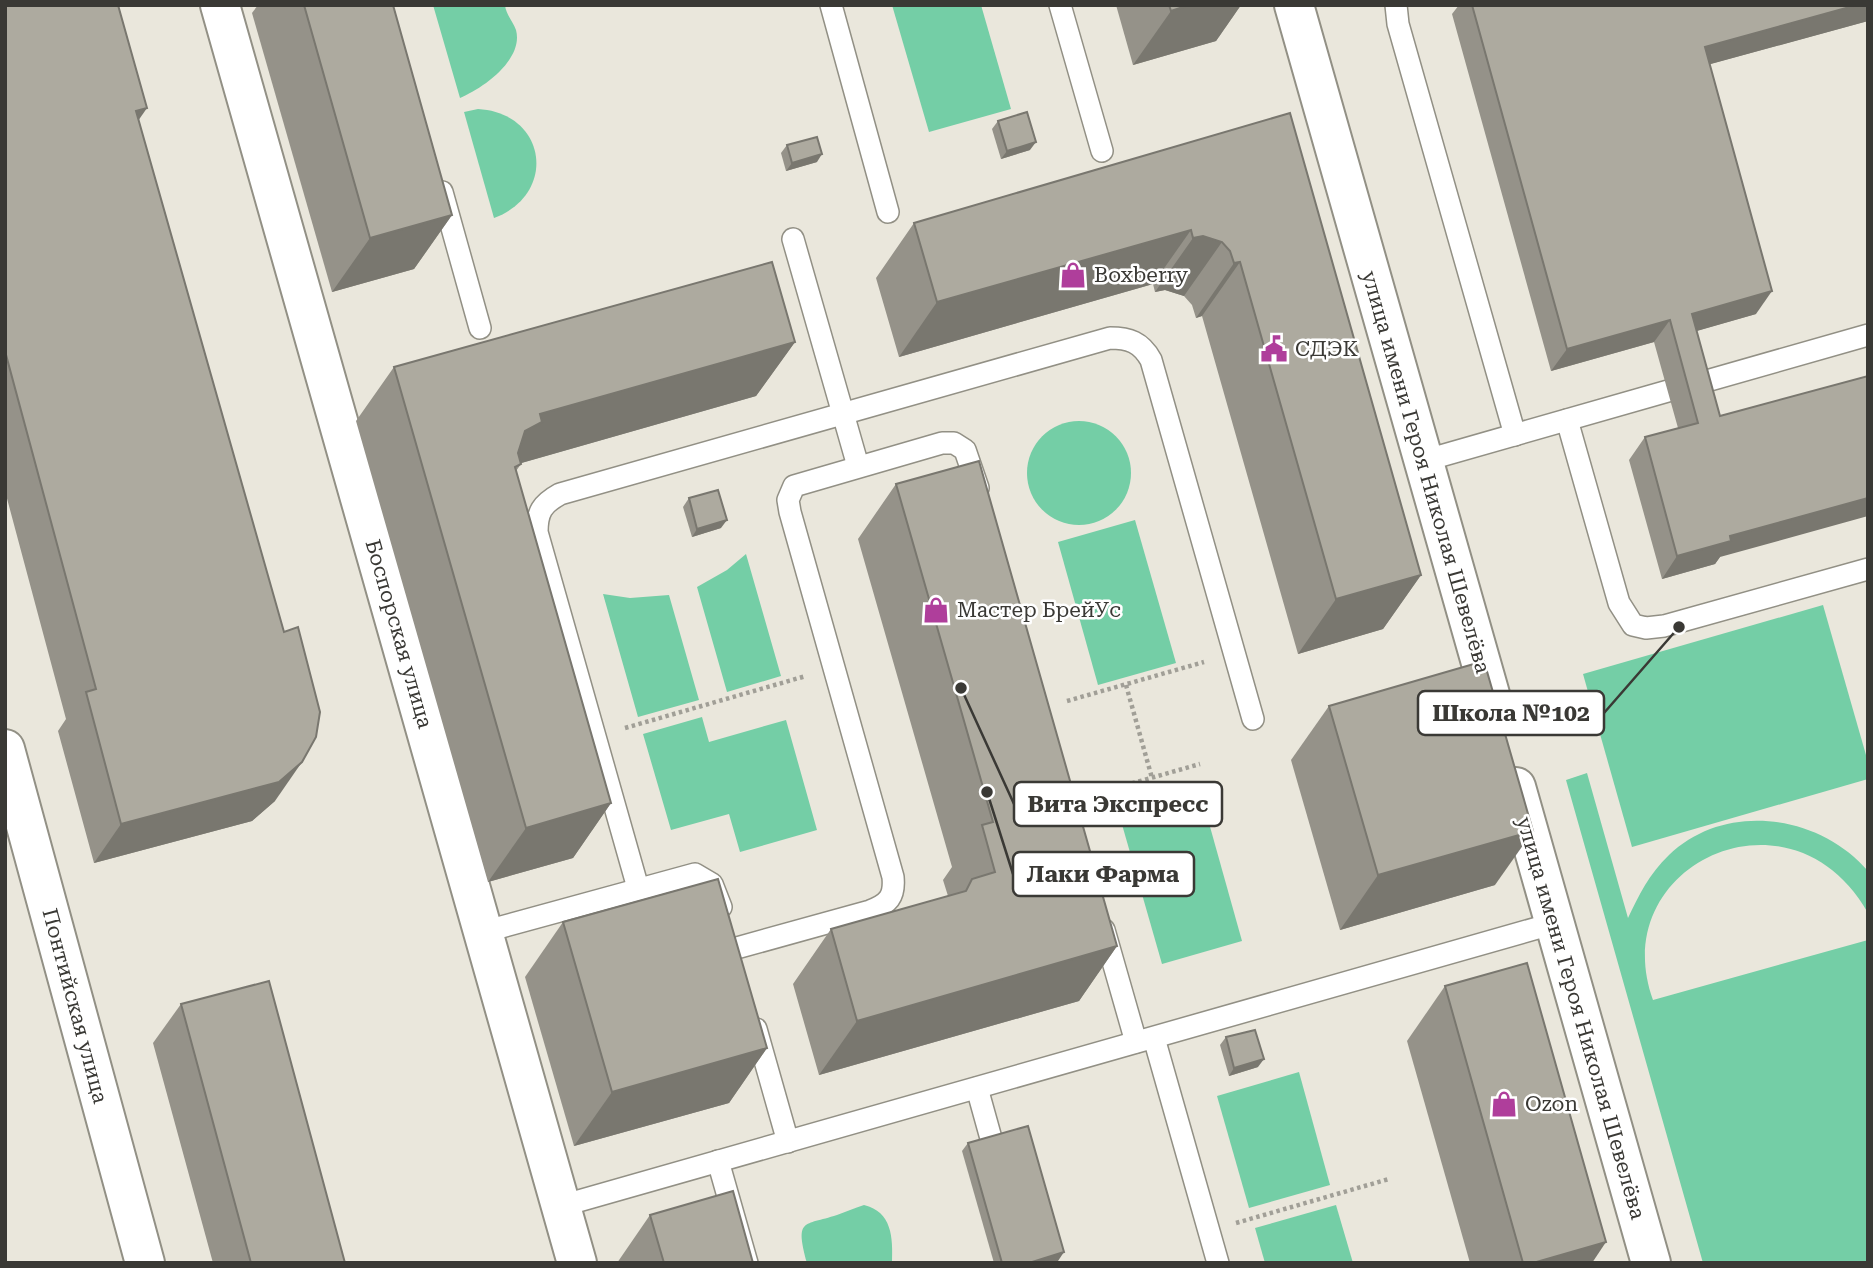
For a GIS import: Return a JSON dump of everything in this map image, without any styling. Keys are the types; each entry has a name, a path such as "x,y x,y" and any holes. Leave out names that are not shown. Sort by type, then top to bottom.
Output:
{"street":[{"name":"Боспорская улица","path":"220,5 577,1263"},
{"name":"улица имени Героя Николая Шевелёва","path":"1294,5 1651,1263"},
{"name":"Понтийская улица","path":"5,749 145,1263"}],"lane":[{"path":"831,5 888,212"},
{"path":"1060,5 1102,151"},
{"path":"1396,5 1398,24 1515,435"},
{"path":"435,166 480,328"},
{"path":"793,239 858,466"},
{"path":"1689,386 1868,335"},
{"path":"638,888 537,532 537,517 545,503 559,494 1110,338 1127,338 1144,347 1150,360 1252,719"},
{"path":"1423,461 1668,391"},
{"path":"1567,420 1619,603 1633,625 1646,628 1664,626 1868,569"},
{"path":"733,949 870,911 886,905 894,891 893,877 788,500 794,486 942,443 954,443 965,450 971,461 985,513"},
{"path":"483,932 695,874 712,884 741,975"},
{"path":"1100,916 1145,1040 1218,1263"},
{"path":"561,1206 1555,923"},
{"path":"751,1014 788,1142"},
{"path":"977,1088 992,1142"},
{"path":"719,1161 747,1263"}],"path":[{"path":"1067,701 1205,662"},
{"path":"625,727 813,674"},
{"path":"1126,685 1152,778"},
{"path":"1098,793 1200,764"},
{"path":"1209,1231 1389,1180"}],"green space":[{"path":"433,5 505,5 516,30 517,41 508,62 479,88 460,98"},
{"path":"892,5 981,5 1011,109 929,132"},
{"path":"478,109 501,114 519,124 530,139 536,156 535,174 528,191 515,207 494,218 464,112"},
{"path":"1079,421 1099,425 1116,436 1127,453 1131,473 1127,493 1116,510 1099,521 1079,525 1059,521 1042,510 1031,493 1027,473 1031,453 1042,436 1059,425"},
{"path":"1135,520 1176,663 1098,685 1058,542"},
{"path":"746,554 781,676 727,692 697,587 727,570"},
{"path":"603,594 630,598 669,595 699,700 638,717"},
{"path":"1823,605 1868,762 1868,779 1632,847 1583,674"},
{"path":"702,717 709,742 786,720 817,830 740,852 729,814 671,830 643,734"},
{"path":"1587,773 1628,918 1650,877 1669,855 1692,838 1717,827 1744,821 1771,821 1824,837 1848,852 1868,871 1868,913 1835,872 1795,850 1753,845 1713,855 1679,877 1655,910 1645,952 1653,1000 1868,940 1868,1263 1703,1263 1566,780"},
{"path":"1200,791 1242,941 1162,964 1119,814"},
{"path":"1299,1072 1330,1185 1249,1208 1217,1096"},
{"path":"864,1205 880,1213 889,1227 892,1263 807,1263 802,1238 805,1226"},
{"path":"1336,1205 1353,1263 1265,1263 1255,1228"}],"building":[{"path":"5,5 118,5 147,108 136,111 284,632 298,627 320,712 316,737 302,762 279,782 121,824 86,692 96,689 5,351"},
{"path":"304,5 393,5 452,215 370,238"},
{"path":"1169,5 1189,5 1171,11"},
{"path":"1472,5 1857,5 1705,47 1772,291 1692,314 1720,416 1868,376 1868,498 1730,536 1731,541 1677,556 1645,437 1698,423 1670,320 1567,349"},
{"path":"1027,112 1036,142 1007,151 998,121"},
{"path":"1290,113 1421,575 1336,599 1240,262 1234,263 1230,251 1222,242 1203,236 1193,238 1191,230 937,302 914,223"},
{"path":"817,137 822,154 792,163 787,145"},
{"path":"772,262 795,342 540,414 542,422 525,431 518,453 521,464 515,467 611,803 526,828 394,367"},
{"path":"979,461 1117,946 857,1021 831,929 966,891 972,879 995,872 982,825 993,822 896,484"},
{"path":"718,490 727,520 697,529 689,498"},
{"path":"1484,661 1533,831 1378,875 1329,706"},
{"path":"718,879 767,1048 612,1092 563,922"},
{"path":"1527,963 1606,1242 1533,1263 1523,1263 1445,986"},
{"path":"269,981 345,1263 251,1263 181,1004"},
{"path":"1255,1030 1264,1059 1234,1068 1226,1037"},
{"path":"1028,1126 1064,1252 1029,1263 1002,1263 968,1143"},
{"path":"733,1191 753,1263 664,1263 650,1215"}],"place":[{"name":"Boxberry","path":"1073,275"},
{"name":"СДЭК","path":"1274,349"},
{"name":"Мастер БрейУc","path":"936,610"},
{"name":"Школа №102","path":"1679,627"},
{"name":"Вита Экспресс","path":"961,688"},
{"name":"Лаки Фарма","path":"987,792"},
{"name":"Ozon","path":"1504,1104"}]}
